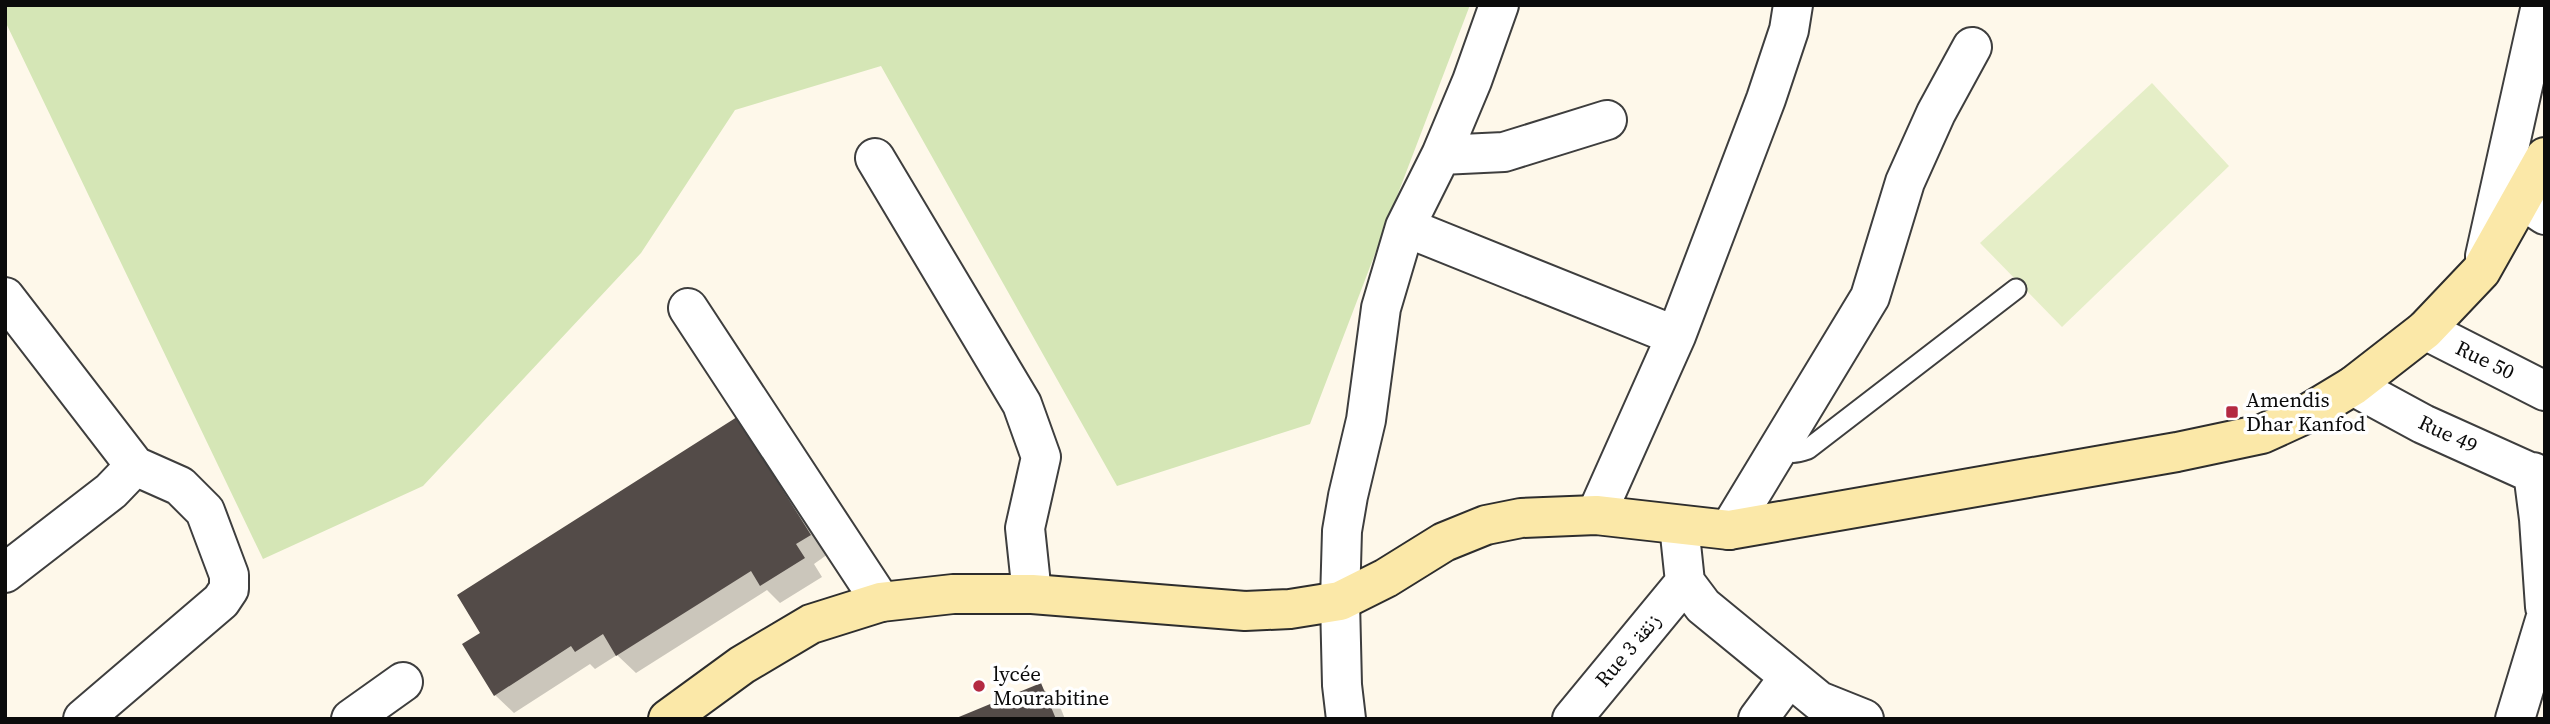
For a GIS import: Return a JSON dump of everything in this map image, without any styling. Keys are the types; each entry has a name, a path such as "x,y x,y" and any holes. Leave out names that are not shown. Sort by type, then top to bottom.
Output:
{"street":[{"path":"1346,719 1342,685 1340,601 1342,531 1366,420 1381,308 1405,227 1441,155 1472,81 1499,5"},
{"path":"1596,515 1676,337 1766,99 1789,30 1793,5"},
{"path":"2481,271 2541,5"},
{"path":"1729,530 1870,297 1905,182 1936,113 1972,47"},
{"path":"1441,155 1504,152 1607,120"},
{"path":"668,719 742,665 811,624 881,602 953,594 1032,594 1245,611 1290,609 1340,601 1386,578 1444,541 1486,525 1521,517 1596,515 1729,530 2217,445 2272,429 2310,412 2354,386 2425,330 2481,271 2533,207 2545,157"},
{"path":"875,158 1022,404 1041,457 1025,528 1032,594"},
{"path":"1405,227 1676,337"},
{"path":"5,297 135,466 180,486 205,511 229,575 229,589 221,601 83,719"},
{"path":"688,308 881,602"},
{"name":"Rue 50","path":"2425,330 2545,391"},
{"name":"Rue 49","path":"2354,386 2423,424 2539,475"},
{"path":"7,569 111,491 135,466"},
{"path":"2539,475 2545,607"},
{"path":"1679,525 1685,582 1703,606 1819,701 1864,719"},
{"name":"Rue 3 زنقة","path":"1572,719 1685,582"},
{"path":"2515,719 2545,620"},
{"path":"1758,719 1789,677"},
{"path":"351,719 403,681"}],"lane":[{"path":"1780,446 1786,452 1795,453 1808,449 2016,289"}],"green space":[{"path":"5,5 1470,5 1310,424 1117,486 881,66 735,110 641,253 423,486 263,559 5,21"},
{"path":"2152,83 2229,166 2062,327 1980,243"}],"building":[{"path":"737,417 811,535 796,544 805,558 760,586 751,571 616,656 603,634 575,652 571,646 494,696 462,644 480,633 457,595"},
{"path":"1041,683 1056,719 954,719"}],"place":[{"name":"Amendis Dhar Kanfod","path":"2232,412"},
{"name":"lycée Mourabitine","path":"979,686"}]}
